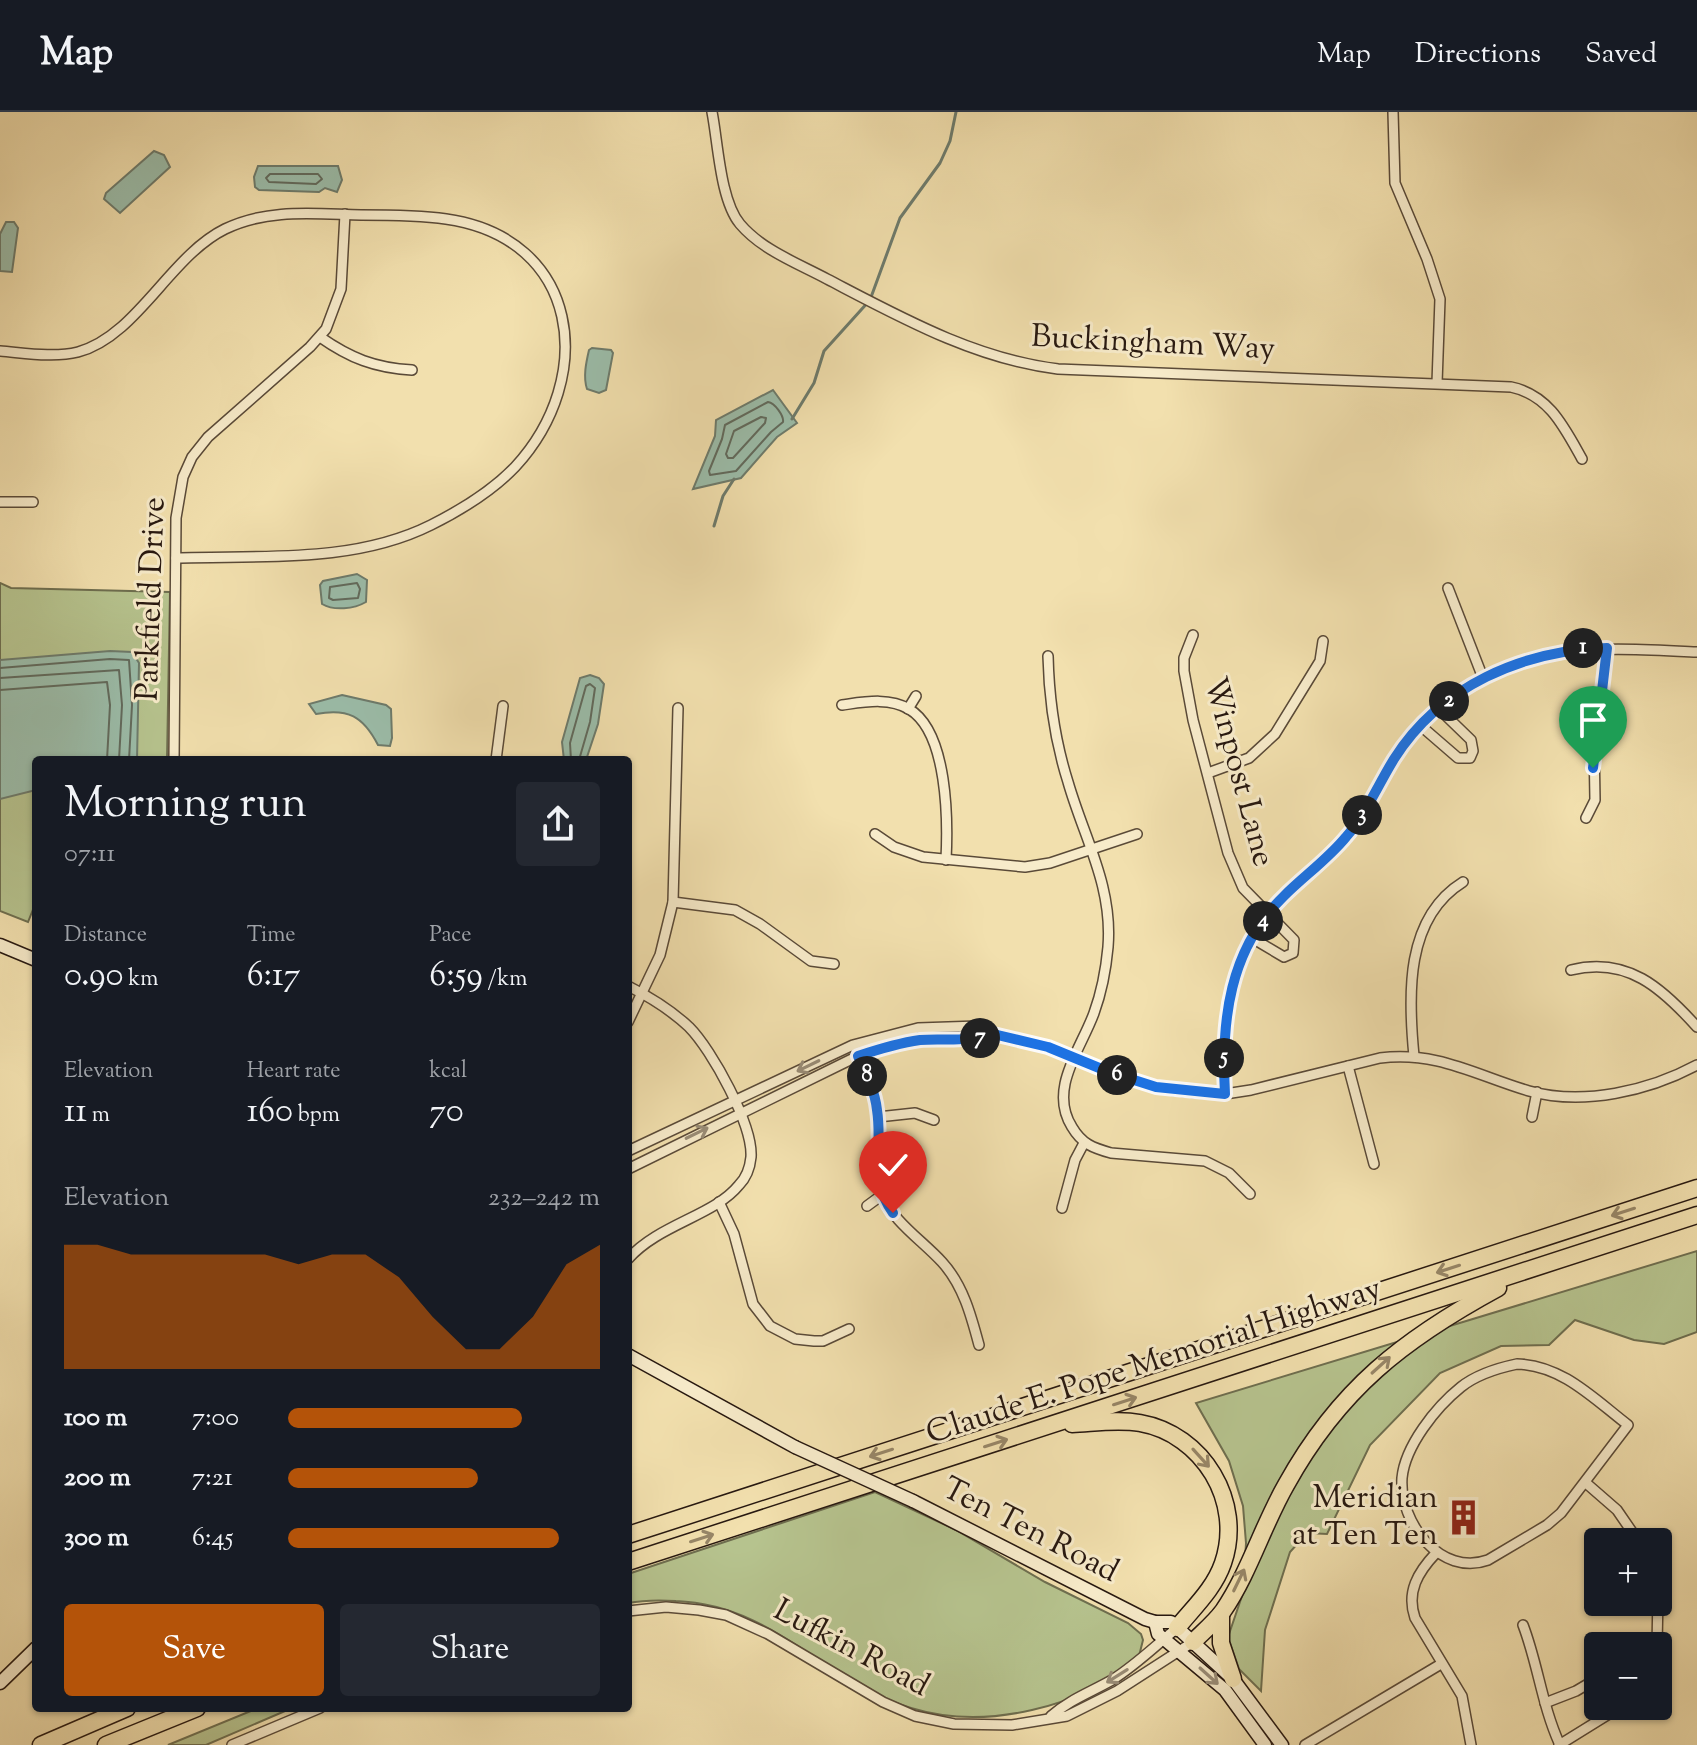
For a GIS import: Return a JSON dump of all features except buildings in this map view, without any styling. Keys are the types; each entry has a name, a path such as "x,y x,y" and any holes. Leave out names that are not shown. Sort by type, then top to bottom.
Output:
{"highway":[{"name":"Claude E. Pope Memorial Highway","path":"632,1534 1697,1188"},
{"name":"Claude E. Pope Memorial Highway","path":"632,1561 1697,1215"},
{"path":"1186,1646 1221,1614 1285,1485 1311,1443 1354,1390 1410,1340 1530,1270"},
{"path":"1050,1425 1117,1421 1149,1425 1182,1440 1212,1470 1226,1505 1227,1548 1209,1591 1171,1633"},
{"path":"632,1527 653,1527"},
{"path":"1221,1614 1221,1643 1233,1679"},
{"path":"41,1745 118,1712"},
{"path":"106,1745 187,1712"}],"main road":[{"path":"0,945 32,958"},
{"name":"Ten Ten Road","path":"632,1357 795,1447 913,1501 1155,1622 1171,1622 1171,1633 1233,1679 1282,1745"},
{"name":"Ten Ten Road","path":"1186,1646 1225,1690 1265,1745"},
{"path":"0,1683 32,1652"}],"street":[{"name":"Buckingham Way","path":"712,112 727,196 738,222 755,238 845,288 959,344 1020,364 1058,369 1494,385 1525,390 1537,396 1558,419 1582,459"},
{"path":"1393,112 1395,183 1440,299 1437,383"},
{"path":"0,351 66,354 94,346 141,308 199,246 235,225 275,214 427,217 462,222 512,241 538,264 553,288 562,314 565,335 560,378 544,423 516,466 493,486 459,510 415,533 363,548 326,553 176,558"},
{"name":"Parkfield Drive","path":"174,756 177,503 183,477 192,457 208,437 320,337 334,313 341,289 345,214"},
{"path":"320,337 361,362 389,369 412,370"},
{"path":"0,502 33,502"},
{"path":"1448,588 1483,678"},
{"name":"Winpost Lane","path":"1193,635 1184,658 1184,671 1193,720 1233,870 1253,901 1294,940 1293,953 1284,957 1278,955 1252,938"},
{"path":"1208,773 1249,758 1275,734 1320,661 1323,641"},
{"path":"1586,818 1595,800 1594,742 1607,648"},
{"path":"1225,1094 1227,1006 1242,956 1252,938 1268,913 1347,836 1394,759 1439,709 1483,678 1538,655 1607,648 1697,652"},
{"path":"1048,656 1053,718 1060,754 1068,785 1093,849 1106,898 1108,949 1100,996 1065,1080 1063,1106 1066,1116 1084,1143 1111,1153 1205,1161 1229,1173 1250,1194"},
{"path":"908,709 916,696"},
{"path":"842,705 886,702 908,709 918,716 937,757 947,802 946,860"},
{"path":"497,756 503,706"},
{"path":"632,1015 660,955 673,902 678,708"},
{"path":"1421,726 1458,758 1470,758 1473,751 1471,740 1439,709"},
{"path":"875,834 909,853 946,860 1025,867 1050,863 1137,834"},
{"path":"1414,1056 1410,1003 1415,956 1437,903 1463,882"},
{"path":"673,902 735,910 811,961 834,964"},
{"path":"1571,970 1592,965 1611,968 1647,981 1664,992 1697,1027"},
{"path":"632,988 666,1008 690,1029 714,1062 749,1137 750,1165 738,1187 719,1202 656,1235 632,1256"},
{"path":"632,1149 853,1045 918,1028 978,1026 989,1033 1024,1040 1156,1087 1225,1094 1380,1058 1414,1056 1440,1060 1537,1092 1587,1096 1640,1088 1697,1065"},
{"path":"632,1167 858,1056 901,1043 978,1039 989,1033"},
{"path":"853,1045 870,1083 878,1117 877,1171 882,1195 893,1213 953,1276 964,1295 979,1345"},
{"path":"1348,1066 1374,1164"},
{"path":"1532,1117 1537,1092"},
{"path":"878,1117 915,1113 934,1120"},
{"path":"1062,1208 1075,1160 1084,1143"},
{"path":"867,1206 882,1195"},
{"path":"719,1202 734,1234 753,1304 770,1326 795,1339 814,1341 823,1341 849,1329"},
{"path":"1517,1364 1546,1368 1558,1372 1628,1425 1586,1483 1547,1525 1478,1564 1460,1564 1436,1553 1406,1510 1403,1500 1404,1467 1407,1456 1449,1398 1476,1378 1517,1364"},
{"path":"1586,1483 1617,1510 1629,1528"},
{"path":"1436,1553 1420,1572 1411,1599 1415,1618 1464,1704 1471,1745"},
{"name":"Lufkin Road","path":"632,1611 666,1607 726,1615 768,1634 883,1702 934,1721 954,1724 1012,1725 1051,1716 1067,1716 1117,1691 1186,1646"},
{"path":"1523,1625 1546,1712 1560,1745 1600,1720"},
{"name":"Lufkin Road","path":"1051,1716 1138,1662 1171,1633"},
{"path":"1305,1745 1441,1664"},
{"path":"1545,1703 1584,1686"},
{"path":"232,1745 310,1712"}],"green space":[{"path":"0,583 11,588 170,592 167,756 32,756 32,912 28,922 0,911"},
{"path":"1697,1251 1697,1332 1664,1344 1634,1340 1575,1320 1549,1345 1501,1346 1440,1373 1370,1445 1327,1534 1307,1533 1290,1552 1265,1630 1261,1691 1239,1669 1228,1637 1243,1593 1246,1543 1243,1506 1229,1461 1196,1403"},
{"path":"875,1492 956,1530 1045,1582 1128,1623 1141,1634 1143,1640 1139,1656 1128,1666 1103,1683 1061,1702 1002,1715 956,1716 926,1712 880,1696 743,1616 711,1606 676,1601 632,1602 632,1573"},
{"path":"248,1712 283,1712 206,1745 168,1745"}],"water":[{"path":"154,151 164,155 170,167 120,213 104,199 106,193"},
{"path":"258,166 338,166 342,180 337,192 325,188 319,192 259,190 255,187 254,177"},
{"path":"6,222 14,222 18,228 12,272 0,271 0,234"},
{"path":"592,348 611,350 613,353 606,390 599,393 587,389 586,384 586,365"},
{"path":"773,390 797,423 777,437 741,478 693,489 715,436 716,420"},
{"path":"357,574 367,580 366,602 344,608 322,604 320,585 323,581"},
{"path":"132,652 139,663 137,756 32,756 32,791 0,799 0,660"},
{"path":"590,675 604,684 598,724 587,756 564,756 562,742 580,678"},
{"path":"342,695 386,705 391,709 390,746 378,745 366,727 353,716 337,712 316,714 309,704"}],"waterway":[{"path":"792,419 814,383 824,351 870,300 900,218 940,163 950,141 956,112"},
{"path":"714,526 723,496 734,479"}],"place":[{"name":"Meridian at Ten Ten","path":"1464,1517"}],"route":[{"path":"893,1213 879,1183 877,1109 858,1056 901,1043 978,1039 989,1033 1048,1047 1156,1087 1225,1094 1227,1006 1242,956 1252,938 1284,895 1347,836 1394,759 1439,709 1483,678 1523,660 1560,651 1607,648 1593,768"}]}
